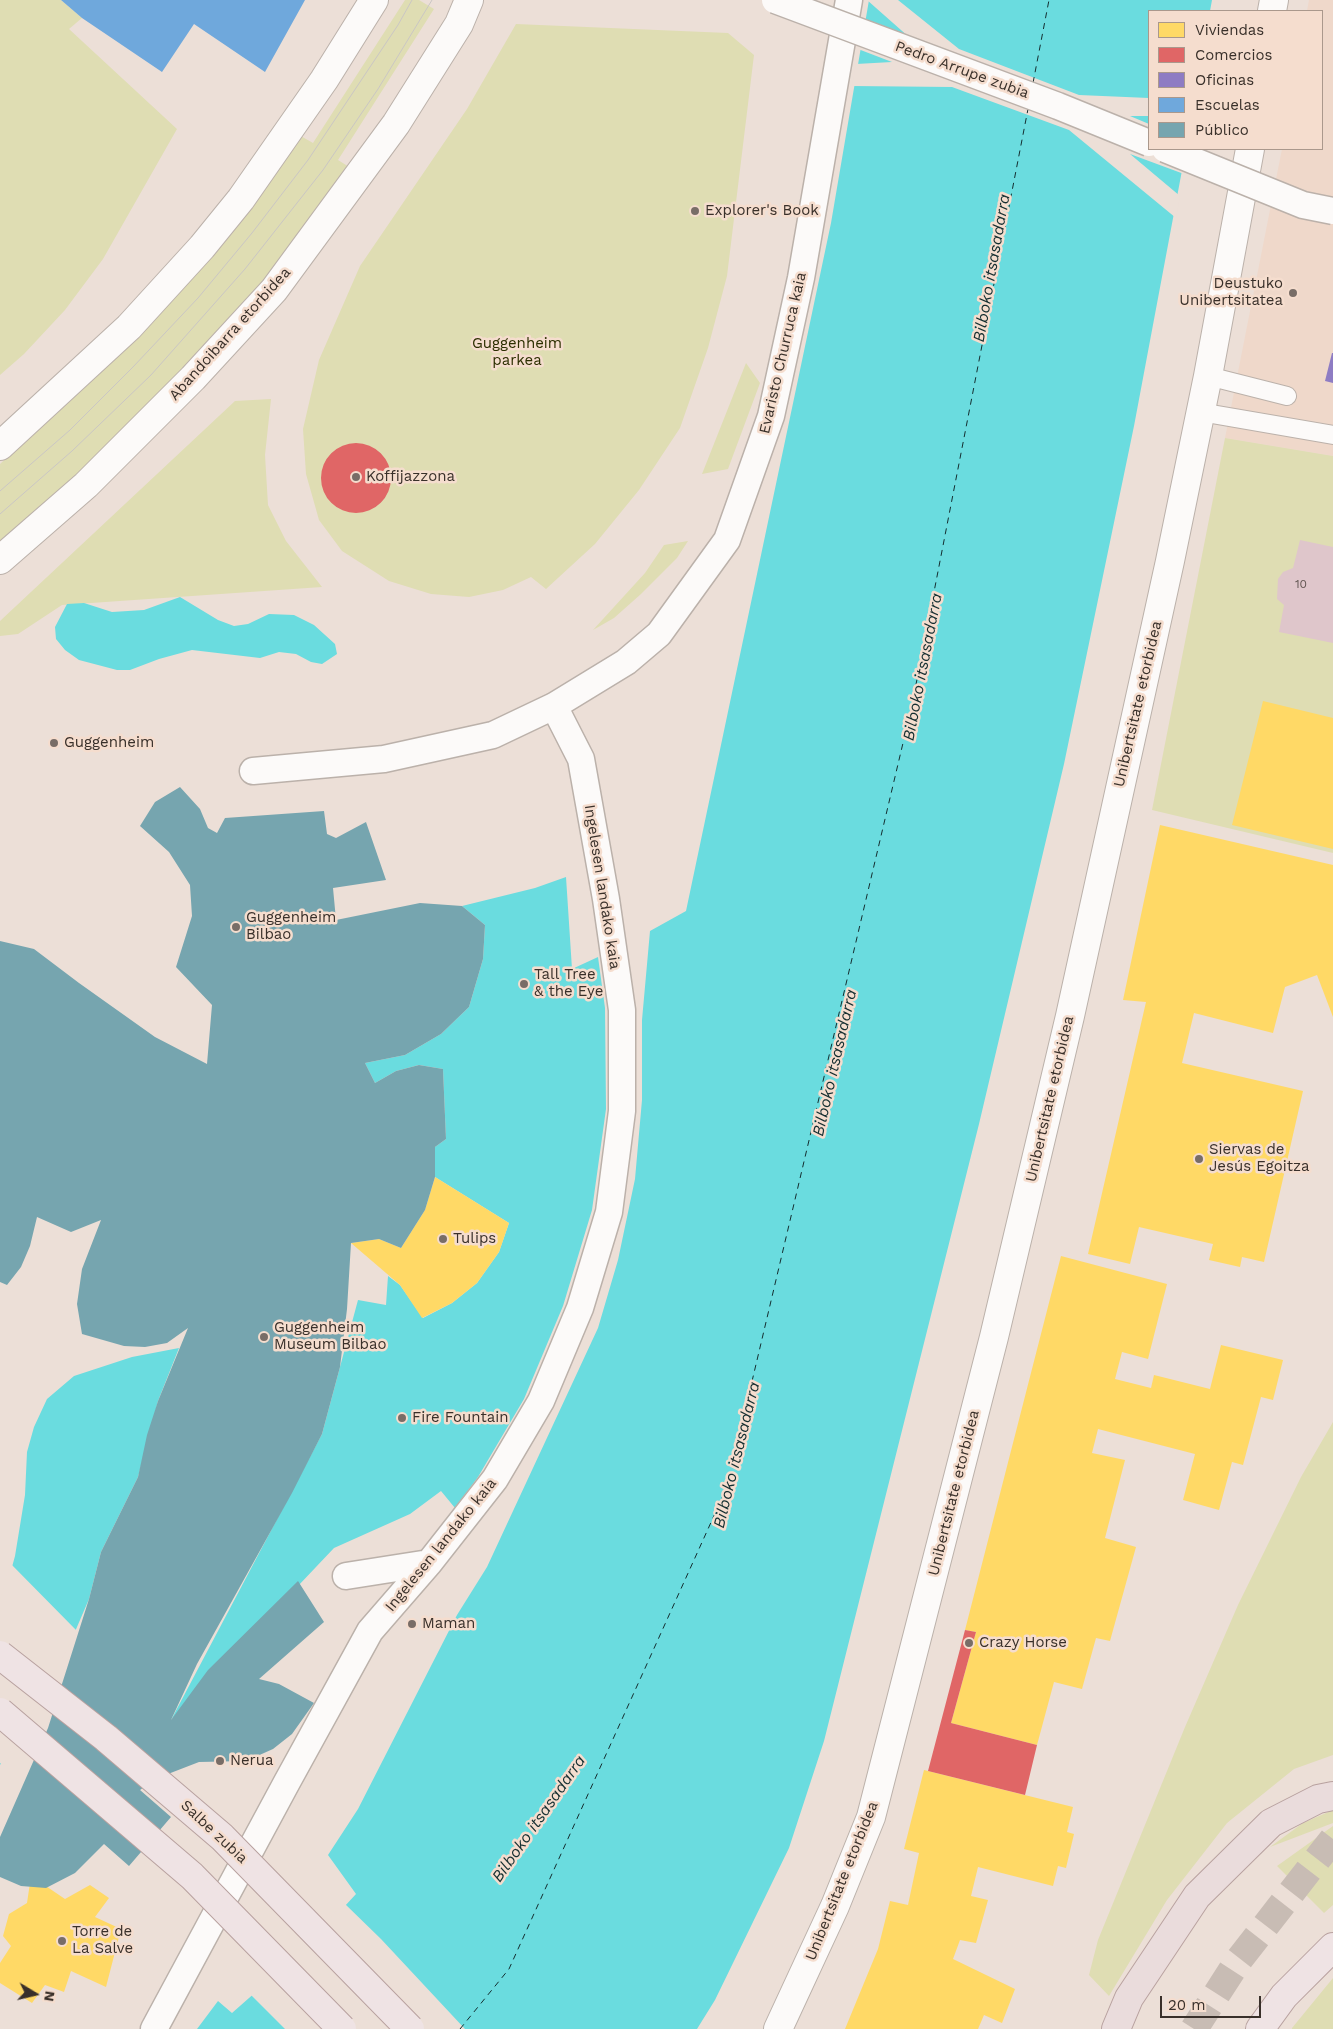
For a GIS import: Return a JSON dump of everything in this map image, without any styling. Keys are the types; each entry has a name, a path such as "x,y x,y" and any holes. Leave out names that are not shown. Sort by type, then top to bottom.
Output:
{"highway":[{"path":"1116,2029 1130,1998 1197,1896 1271,1823 1318,1799 1333,1796"}],"main road":[{"name":"Salbe zubia","path":"0,1655 106,1738 222,1837 410,2029"},
{"path":"0,1712 192,1876 342,2029"},
{"path":"1260,2029 1284,1996 1333,1947"}],"street":[{"path":"0,446 129,327 202,247 240,199 313,96 374,0"},
{"name":"Abandoibarra etorbidea","path":"0,560 86,485 193,378 274,290 396,124 459,24 469,0"},
{"name":"Pedro Arrupe zubia","path":"775,0 1048,102 1148,143"},
{"name":"Evaristo Churruca kaia","path":"253,771 384,759 493,735 554,706 626,662 659,634 727,540 773,406 801,278 849,0"},
{"path":"1167,150 1303,204 1333,211"},
{"name":"Unibertsitate etorbidea","path":"779,2029 835,1906 871,1817 994,1337 1070,1016 1170,561 1208,376 1250,150"},
{"name":"Ingelesen landako kaia","path":"154,2029 370,1631 428,1563 495,1479 541,1401 580,1308 609,1212 622,1111 622,1020 606,899 581,759 554,706"},
{"path":"346,1576 428,1563"}],"lane":[{"path":"1208,376 1287,396"},
{"path":"1200,412 1333,436"}],"shaded area":[{"name":"Deustuko Unibertsitatea","path":"1309,0 1333,0 1333,456 1225,438 1282,150 1323,150 1323,10 1307,10"}],"green space":[{"path":"0,0 61,0 82,18 69,29 177,129 103,259 65,310 24,354 0,375"},
{"path":"405,0 419,0 434,9 338,160 354,170 203,354 117,440 0,546 0,464 109,360 299,135 313,143"},
{"name":"Guggenheim parkea","path":"516,24 728,33 754,55 727,276 708,348 680,428 639,490 595,544 546,589 531,577 503,590 469,597 431,594 389,581 342,551 319,520 306,474 303,429 319,360 360,266 467,109"},
{"path":"746,363 760,383 728,469 702,474"},
{"path":"271,399 265,455 268,505 286,541 322,587 62,605 18,634 0,636 0,621 235,401"},
{"path":"1225,438 1333,456 1333,853 1152,810"},
{"path":"688,541 677,558 641,594 614,618 593,630 645,573 664,545"},
{"path":"1333,1422 1333,1755 1294,1769 1227,1823 1167,1900 1109,1996 1089,1975 1098,1940 1185,1727 1238,1605 1301,1477"},
{"path":"1333,1810 1333,1823 1270,1847 1303,1823"},
{"path":"1333,1826 1333,1905 1324,1913 1277,1866"},
{"path":"1333,1978 1333,2029 1292,2029 1292,2028"}],"water":[{"name":"Bilboko itsasadarra","path":"869,0 1212,0 1210,10 1148,10 1148,150 1186,150 1134,426 1064,764 979,1124 824,1741 789,1848 715,2000 697,2029 197,2029 218,2001 232,2013 308,1946 356,1894 328,1855 358,1809 457,1615 487,1567 598,1328 618,1260 635,1179 642,1100 642,1020 650,931 686,911 831,223"},
{"path":"180,597 218,620 234,626 248,624 269,614 294,615 314,625 335,644 337,654 322,664 311,662 296,654 279,652 260,658 192,650 159,659 130,670 117,670 79,660 65,650 56,639 55,627 67,604 84,603 112,612 144,610"},
{"path":"566,877 572,969 598,957 605,1008 606,1109 592,1210 563,1306 524,1399 478,1477 455,1508 441,1491 410,1514 334,1548 171,1720 322,1434 358,1300 386,1305 388,1276 400,1285 423,1318 452,1303 477,1283 499,1252 509,1223 435,1177 435,1147 446,1139 443,1069 419,1065 396,1071 375,1083 365,1063 405,1055 441,1034 469,1007 483,959 485,925 462,906 535,888"},
{"path":"179,1348 158,1401 138,1477 101,1552 89,1599 74,1634 0,1765 0,1611 15,1556 25,1495 27,1452 34,1427 47,1399 74,1376 132,1357"}],"pier":[{"path":"867,0 898,0 959,49 1079,95 1148,98 1148,116 1130,116 1148,124 1148,150 1189,150 1184,174 1130,154 1180,196 1176,218 1069,130 952,87 852,86 856,64 892,62 858,49 863,20 910,38"},
{"path":"10,1563 77,1631 3,1765 0,1763 0,1601"},
{"path":"344,1903 381,1939 465,2029 285,2029 250,1994 306,1944"}],"building: Viviendas":[{"path":"1263,701 1333,718 1333,849 1232,825"},
{"path":"1160,825 1333,865 1333,1017 1317,975 1285,987 1273,1033 1194,1013 1182,1063 1303,1091 1264,1262 1242,1257 1240,1267 1209,1260 1213,1244 1139,1227 1130,1264 1088,1254 1146,1002 1123,1000"},
{"path":"435,1177 509,1223 499,1252 477,1283 452,1303 422,1318 400,1285 351,1243 379,1239 401,1248 425,1210"},
{"path":"1061,1256 1167,1284 1148,1359 1122,1352 1115,1379 1151,1388 1154,1375 1210,1389 1221,1345 1283,1360 1273,1400 1261,1397 1243,1465 1232,1462 1219,1510 1183,1500 1195,1454 1098,1429 1092,1453 1125,1460 1105,1538 1136,1547 1110,1641 1096,1638 1082,1689 1054,1682 1037,1745 951,1723 976,1632 965,1630"},
{"path":"924,1770 1073,1807 1067,1832 1074,1834 1066,1868 1058,1866 1053,1886 978,1867 971,1896 988,1900 976,1943 960,1940 953,1959 1015,1989 1002,2023 984,2015 978,2029 845,2029 878,1949 890,1901 908,1905 919,1853 904,1849"},
{"name":"Torre de La Salve","path":"31,1876 65,1899 90,1885 109,1898 95,1917 121,1929 106,1987 71,1971 64,1992 45,1985 32,2003 0,1983 0,1963 11,1946 3,1936 9,1914 27,1903"}],"building: Comercios":[{"name":"Koffijazzona","path":"356,443 369,446 381,453 388,465 391,478 388,491 381,503 369,510 356,513 343,510 331,503 324,491 321,478 324,465 331,453 343,446"},
{"path":"965,1630 976,1632 951,1723 1037,1745 1025,1795 928,1771"}],"building: Oficinas":[{"path":"1333,353 1333,383 1325,381"}],"building: Escuelas":[{"path":"61,0 305,0 265,72 194,24 162,72 82,18"}],"building: Público":[{"name":"Guggenheim Museum Bilbao","path":"180,787 200,809 208,828 217,833 225,818 324,811 327,834 336,838 366,822 386,880 333,888 336,920 420,903 462,906 485,925 483,959 469,1007 441,1034 405,1055 365,1063 375,1083 396,1071 419,1065 443,1069 446,1139 435,1147 435,1177 425,1210 401,1248 379,1239 351,1243 347,1309 340,1367 322,1434 292,1493 197,1664 171,1720 208,1670 298,1581 324,1622 259,1679 279,1684 314,1703 292,1734 273,1749 246,1761 199,1762 155,1779 140,1790 171,1817 129,1866 104,1844 75,1873 46,1888 21,1886 0,1877 0,1837 48,1728 89,1599 101,1552 138,1477 147,1435 158,1401 188,1328 167,1343 145,1347 124,1346 82,1334 77,1304 82,1269 101,1220 71,1232 37,1217 30,1246 21,1267 7,1285 0,1282 0,941 34,949 155,1037 207,1064 212,1005 176,967 192,916 190,885 169,852 140,826 155,802"}],"building: Otros":[{"path":"1300,540 1333,547 1333,643 1279,632 1284,605 1277,599 1278,579 1283,572 1293,568"}],"ferry route":[{"path":"1033,83 1049,0"},
{"path":"460,2029 509,1969 727,1487 912,705 1028,109"}],"tunnel":[{"path":"1194,2029 1238,1961 1333,1839"}],"tram line":[{"path":"0,491 70,430 198,298 252,233 308,160 398,25 412,0"},
{"path":"0,514 72,451 151,375 245,269 323,170 378,89 432,0"}],"place":[{"name":"Explorer's Book","path":"695,211"},
{"name":"Deustuko Unibertsitatea","path":"1293,293"},
{"name":"Koffijazzona","path":"356,477"},
{"name":"Guggenheim","path":"54,743"},
{"name":"Guggenheim Bilbao","path":"236,927"},
{"name":"Tall Tree & the Eye","path":"524,984"},
{"name":"Siervas de Jesús Egoitza","path":"1199,1159"},
{"name":"Tulips","path":"443,1239"},
{"name":"Guggenheim Museum Bilbao","path":"264,1337"},
{"name":"Fire Fountain","path":"402,1418"},
{"name":"Maman","path":"412,1624"},
{"name":"Crazy Horse","path":"969,1643"},
{"name":"Nerua","path":"220,1761"},
{"name":"Torre de La Salve","path":"62,1941"}]}
